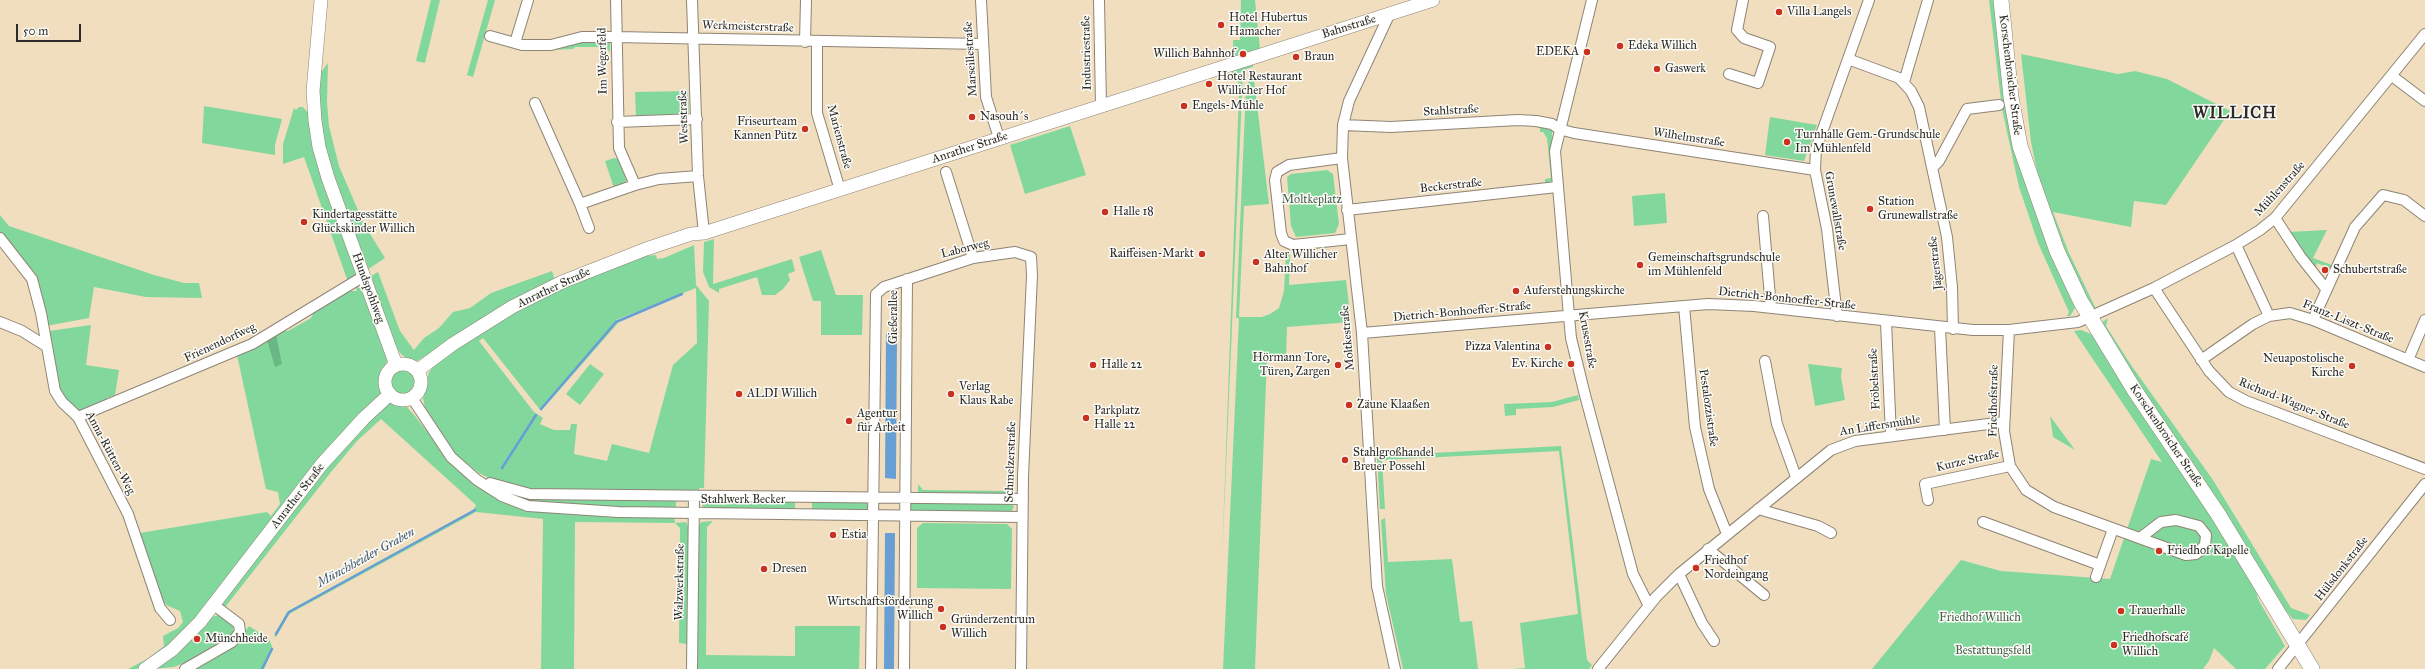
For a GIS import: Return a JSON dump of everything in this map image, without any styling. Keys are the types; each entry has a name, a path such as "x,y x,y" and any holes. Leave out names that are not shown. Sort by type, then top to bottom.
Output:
{"main road":[{"name":"Korschenbroicher Straße","path":"2001,0 2015,125 2025,164 2057,251 2090,318 2135,391 2218,514 2299,645 2312,669"},
{"name":"Korschenbroicher Straße","path":"2010,0 2022,110 2037,194"}],"street":[{"name":"Hundspohlweg","path":"321,0 313,84 316,130 326,170 396,365"},
{"path":"515,43 528,0"},
{"name":"Im Wegerfeld","path":"616,0 615,37 619,148 635,185"},
{"name":"Weststraße","path":"692,0 701,234"},
{"path":"805,42 806,0"},
{"name":"Marseillestraße","path":"981,0 986,96 999,138"},
{"name":"Industriestraße","path":"1099,0 1101,106"},
{"name":"Bahnstraße","path":"1241,60 1431,0"},
{"name":"Krusestraße","path":"1592,0 1559,130 1556,151 1557,187 1569,316 1585,396 1634,574 1649,606"},
{"path":"1728,74 1758,83 1770,47 1744,38 1737,30 1743,0"},
{"name":"Grunewallstraße","path":"1837,316 1828,229 1815,170 1816,149 1869,0"},
{"path":"1848,59 1895,75 1904,82 1928,0"},
{"name":"Moltkestraße","path":"1390,14 1349,101 1342,126 1342,158 1362,333 1377,586 1395,669"},
{"name":"Mühlenstraße","path":"2090,318 2154,288 2236,245 2275,218 2425,34"},
{"name":"Werkmeisterstraße","path":"490,36 515,43 551,45 582,37 983,44"},
{"name":"Marienstraße","path":"817,42 817,113 840,190"},
{"name":"Anrather Straße","path":"418,370 458,341 512,307 569,279 635,255 646,249 691,234 701,234 840,190 1241,60"},
{"path":"2392,76 2425,101"},
{"name":"Jägerstraße","path":"1904,82 1920,111 1933,167 1949,255 1953,329"},
{"path":"535,103 580,204 589,228"},
{"path":"1933,167 1939,162 1967,109 1999,105"},
{"path":"617,122 697,119"},
{"name":"Stahlstraße","path":"1342,126 1391,127 1518,120 1552,124 1559,130"},
{"name":"Wilhelmstraße","path":"1559,130 1815,170"},
{"path":"1342,158 1289,165 1278,172 1275,180 1281,233 1284,241 1293,245 1351,239"},
{"path":"946,172 973,258"},
{"path":"580,204 635,185 659,179 698,176"},
{"name":"Beckerstraße","path":"1347,210 1557,187"},
{"path":"2313,320 2355,227 2383,195 2404,200 2425,216"},
{"path":"1763,216 1771,308"},
{"path":"2275,218 2300,256 2326,289"},
{"name":"Anna-Rütten-Weg","path":"0,238 32,278 41,314 55,391 62,402 78,417 128,514 160,608 170,620"},
{"path":"2236,245 2269,316"},
{"name":"Laborweg","path":"907,279 973,258 1015,252 1031,257"},
{"name":"Schmelzerstraße","path":"1021,669 1022,517 1032,275 1031,257"},
{"name":"Frienendorfweg","path":"78,417 252,344 364,276"},
{"name":"Gießerallee","path":"871,669 877,292 882,288 907,279 904,669"},
{"name":"Richard-Wagner-Straße","path":"2154,288 2201,360 2219,384 2237,397 2425,469"},
{"name":"Dietrich-Bonhoeffer-Straße","path":"1362,333 1722,304 1771,308 1953,329 2009,330 2050,327 2090,318"},
{"name":"Pestalozzistraße","path":"1684,306 1695,427 1709,490 1727,534"},
{"name":"Franz-Liszt-Straße","path":"2201,360 2253,324 2269,316 2290,313 2313,320 2425,368"},
{"path":"2408,360 2425,320"},
{"path":"0,322 22,331 46,346"},
{"name":"Fröbelstraße","path":"1886,322 1891,436"},
{"path":"1940,328 1944,430"},
{"name":"Friedhofstraße","path":"2009,330 2004,422 2010,466 2026,490 2054,508 2186,555 2196,554 2205,545 2206,535 2199,526 2176,520 2161,522 2140,538"},
{"path":"1765,361 1777,424 1796,477"},
{"path":"407,364 418,370 421,385 412,398 400,400 390,394 385,384 387,372 396,365 407,364"},
{"name":"Anrather Straße","path":"145,669 181,642 214,605 322,464 360,422 390,394"},
{"name":"Stahlwerk Becker","path":"412,398 451,457 472,475 502,496 528,506 618,512 906,514 1022,517"},
{"name":"An Liffersmühle","path":"1598,669 1649,606 1679,574 1796,477 1838,446 1855,441 2004,422"},
{"name":"Kurze Straße","path":"1928,500 1925,484 2010,466"},
{"name":"Stahlwerk Becker","path":"472,475 499,487 530,494 1023,499"},
{"name":"Hülsdonkstraße","path":"2278,669 2299,645 2425,484"},
{"name":"Walzwerkstraße","path":"692,669 694,496"},
{"path":"1758,508 1818,526 1831,533"},
{"path":"1984,522 2100,565"},
{"path":"2096,577 2113,529"},
{"path":"1708,549 1764,595"},
{"path":"1679,574 1702,623 1714,641"},
{"path":"185,669 232,642 240,632 239,624 214,605"}],"green space":[{"path":"431,0 440,0 425,63 416,61"},
{"path":"488,0 495,0 473,77 467,75"},
{"path":"1241,0 1255,0 1260,49 1233,59 1233,40 1240,40"},
{"path":"1989,0 1997,0 2014,136 2027,188 2053,259 2075,308 2070,316 2067,316 2069,312 2038,243 2019,187 2002,109"},
{"path":"610,41 610,52 605,47 575,47 573,49 554,50 582,42"},
{"path":"2021,54 2118,74 2135,71 2167,79 2230,111 2166,205 2134,201 2131,227 2053,212 2069,253 2096,309 2092,310 2071,265 2039,181 2031,142"},
{"path":"1253,62 1253,67 1243,70 1222,559 1239,92 1238,77 1232,77 1232,70"},
{"path":"328,63 327,102 329,126 339,166 364,224 385,258 367,270 323,146 318,76"},
{"path":"1249,80 1254,80 1269,204 1244,206 1239,317 1262,317 1279,308 1284,291 1286,252 1290,253 1289,285 1346,280 1351,322 1287,327 1286,357 1267,356 1255,669 1223,669 1239,318 1236,318 1246,88"},
{"path":"688,91 689,113 685,117 636,117 635,92"},
{"path":"204,106 282,119 275,145 275,155 202,143"},
{"path":"299,107 303,107 309,114 357,269 356,274 348,282 304,157 283,164 283,144 294,108 296,110"},
{"path":"1770,117 1817,125 1804,161 1765,155"},
{"path":"1070,126 1086,175 1025,194 1010,145"},
{"path":"1540,127 1552,130 1553,178 1550,183 1545,183 1545,179 1551,178 1547,138 1543,132 1540,132"},
{"path":"614,158 618,159 621,163 626,180 625,183 614,188 605,161"},
{"name":"Moltkeplatz","path":"1327,170 1333,174 1339,224 1335,233 1296,237 1291,226 1287,177 1291,174"},
{"path":"1665,193 1667,223 1634,226 1632,196"},
{"path":"0,215 9,226 154,275 184,283 199,283 202,298 146,297 94,287 89,318 46,326 37,280 23,259 0,233"},
{"path":"2327,230 2313,258 2332,265 2331,269 2317,263 2315,270 2288,232"},
{"path":"714,239 713,284 792,259 795,271 788,274 790,280 783,289 775,295 762,295 757,277 719,289 719,293 709,287 703,272 704,242"},
{"path":"694,245 696,285 709,301 704,488 699,488 700,492 529,491 496,482 479,473 453,452 434,425 425,408 423,398 429,372 436,364 470,338 543,296 645,256 656,255 657,259 664,258","holes":["696,288 697,343 673,365 649,453 612,444 607,461 574,454 577,424 571,424 570,430 554,430 540,424 543,418 534,412 479,341 483,338 541,411 618,323 616,320"]},
{"path":"821,250 836,295 863,295 862,335 821,335 821,301 813,301 799,257"},
{"path":"552,271 555,280 417,361 409,361 400,353 393,341 369,277 378,272 400,331 414,350 424,338 439,328 453,312 470,308 491,293"},
{"path":"355,286 362,289 385,349 387,361 381,375 382,389 396,405 406,406 452,464 530,510 575,515 674,516 675,523 575,522 574,669 541,669 543,519 476,512 289,614 276,637 274,636 287,612 473,510 476,505 381,419 357,441 331,472 219,615 213,602 186,632 144,665 137,669 128,669 147,659 164,646 163,636 178,628 183,622 180,611 166,605 163,601 140,533 267,512 271,516 280,504 278,492 266,489 237,355 281,331 288,331 311,318 314,311 347,291 357,291"},
{"path":"2108,318 2106,326 2131,365 2213,480 2291,608 2310,615 2306,620 2293,619 2286,611 2239,534 2100,324"},
{"path":"91,325 86,365 119,370 115,395 107,398 108,401 87,410 79,410 72,407 58,389 49,331"},
{"name":"Friedhof Willich","path":"2081,330 2091,334 2212,513 2255,586 2258,599 2285,646 2265,669 2236,669 2214,648 2209,661 2203,669 1872,669 1961,560 2001,571 2110,579 2151,459 2162,462 2074,331"},
{"path":"276,334 282,364 275,367 267,340"},
{"path":"590,364 604,374 580,405 566,394"},
{"path":"1808,364 1842,368 1841,377 1845,400 1815,406"},
{"path":"403,369 412,373 416,382 412,391 403,395 394,391 390,382 394,373"},
{"path":"1578,395 1579,400 1553,407 1516,409 1516,415 1505,416 1504,404 1552,402"},
{"path":"2050,416 2075,450 2053,437"},
{"path":"1561,446 1587,660 1592,665 1589,669 1513,669 1525,668 1520,623 1578,614 1559,451 1382,460 1385,509 1380,509 1377,456"},
{"path":"918,484 923,490 1008,491 1013,485 1012,494 1005,496 918,493"},
{"path":"504,492 532,498 676,499 676,509 575,507 527,503"},
{"path":"704,500 795,500 795,511 707,510 702,506"},
{"path":"812,500 866,501 869,506 866,510 812,511"},
{"path":"911,502 1010,502 1014,507 1010,514 911,511 908,506"},
{"path":"1385,518 1388,562 1452,559 1460,622 1472,621 1478,669 1403,669 1386,594 1381,520"},
{"path":"713,521 707,527 706,655 795,656 795,626 860,626 859,669 696,669 697,530 701,522"},
{"path":"686,522 690,531 688,644 679,643 680,528 675,523"},
{"path":"923,523 1007,524 1012,529 1011,589 917,588 917,528"},
{"path":"219,615 233,624 233,636 208,653 174,667 153,669 211,617"},
{"path":"249,626 269,639 273,649 264,669 189,669 236,644"}],"water":[{"path":"886,333 897,334 896,479 885,478"},
{"path":"885,533 895,533 894,669 884,669"}],"waterway":[{"name":"Münchheider Graben","path":"541,409 616,322 682,294"},
{"name":"Münchheider Graben","path":"502,468 536,415"},
{"name":"Münchheider Graben","path":"276,634 289,612 475,510"},
{"name":"Münchheider Graben","path":"262,669 272,649"}],"place":[{"name":"Villa Langels","path":"1779,12"},
{"name":"Hotel Hubertus Hamacher","path":"1221,25"},
{"name":"Edeka Willich","path":"1620,46"},
{"name":"EDEKA","path":"1587,52"},
{"name":"Willich Bahnhof","path":"1243,54"},
{"name":"Braun","path":"1296,57"},
{"name":"Gaswerk","path":"1657,69"},
{"name":"Hotel Restaurant Willicher Hof","path":"1209,84"},
{"name":"Engels-Mühle","path":"1184,106"},
{"name":"Nasouh´s","path":"972,117"},
{"name":"Friseurteam Kannen Pütz","path":"805,129"},
{"name":"Turnhalle Gem.-Grundschule Im Mühlenfeld","path":"1787,142"},
{"name":"Station Grunewallstraße","path":"1870,209"},
{"name":"Halle 18","path":"1105,212"},
{"name":"Kindertagesstätte Glückskinder Willich","path":"304,222"},
{"name":"Raiffeisen-Markt","path":"1202,254"},
{"name":"Alter Willicher Bahnhof","path":"1256,262"},
{"name":"Gemeinschaftsgrundschule im Mühlenfeld","path":"1640,265"},
{"name":"Schubertstraße","path":"2325,270"},
{"name":"Auferstehungskirche","path":"1516,291"},
{"name":"Pizza Valentina","path":"1548,347"},
{"name":"Ev. Kirche","path":"1571,364"},
{"name":"Halle 22","path":"1093,365"},
{"name":"Hörmann Tore, Türen, Zargen","path":"1338,365"},
{"name":"Neuapostolische Kirche","path":"2352,366"},
{"name":"ALDI Willich","path":"739,394"},
{"name":"Verlag Klaus Rabe","path":"951,394"},
{"name":"Zäune Klaaßen","path":"1349,405"},
{"name":"Parkplatz Halle 22","path":"1086,418"},
{"name":"Agentur für Arbeit","path":"849,421"},
{"name":"Stahlgroßhandel Breuer Possehl","path":"1345,460"},
{"name":"Estia","path":"833,535"},
{"name":"Friedhof Kapelle","path":"2159,551"},
{"name":"Friedhof Nordeingang","path":"1696,568"},
{"name":"Dresen","path":"764,569"},
{"name":"Wirtschaftsförderung Willich","path":"941,609"},
{"name":"Trauerhalle","path":"2121,611"},
{"name":"Gründerzentrum Willich","path":"943,627"},
{"name":"Münchheide","path":"197,639"},
{"name":"Friedhofscafé Willich","path":"2114,645"}],"district":[{"name":"WILLICH","path":"2235,114"}],"park label":[{"name":"Bestattungsfeld","path":"1993,651"}]}
